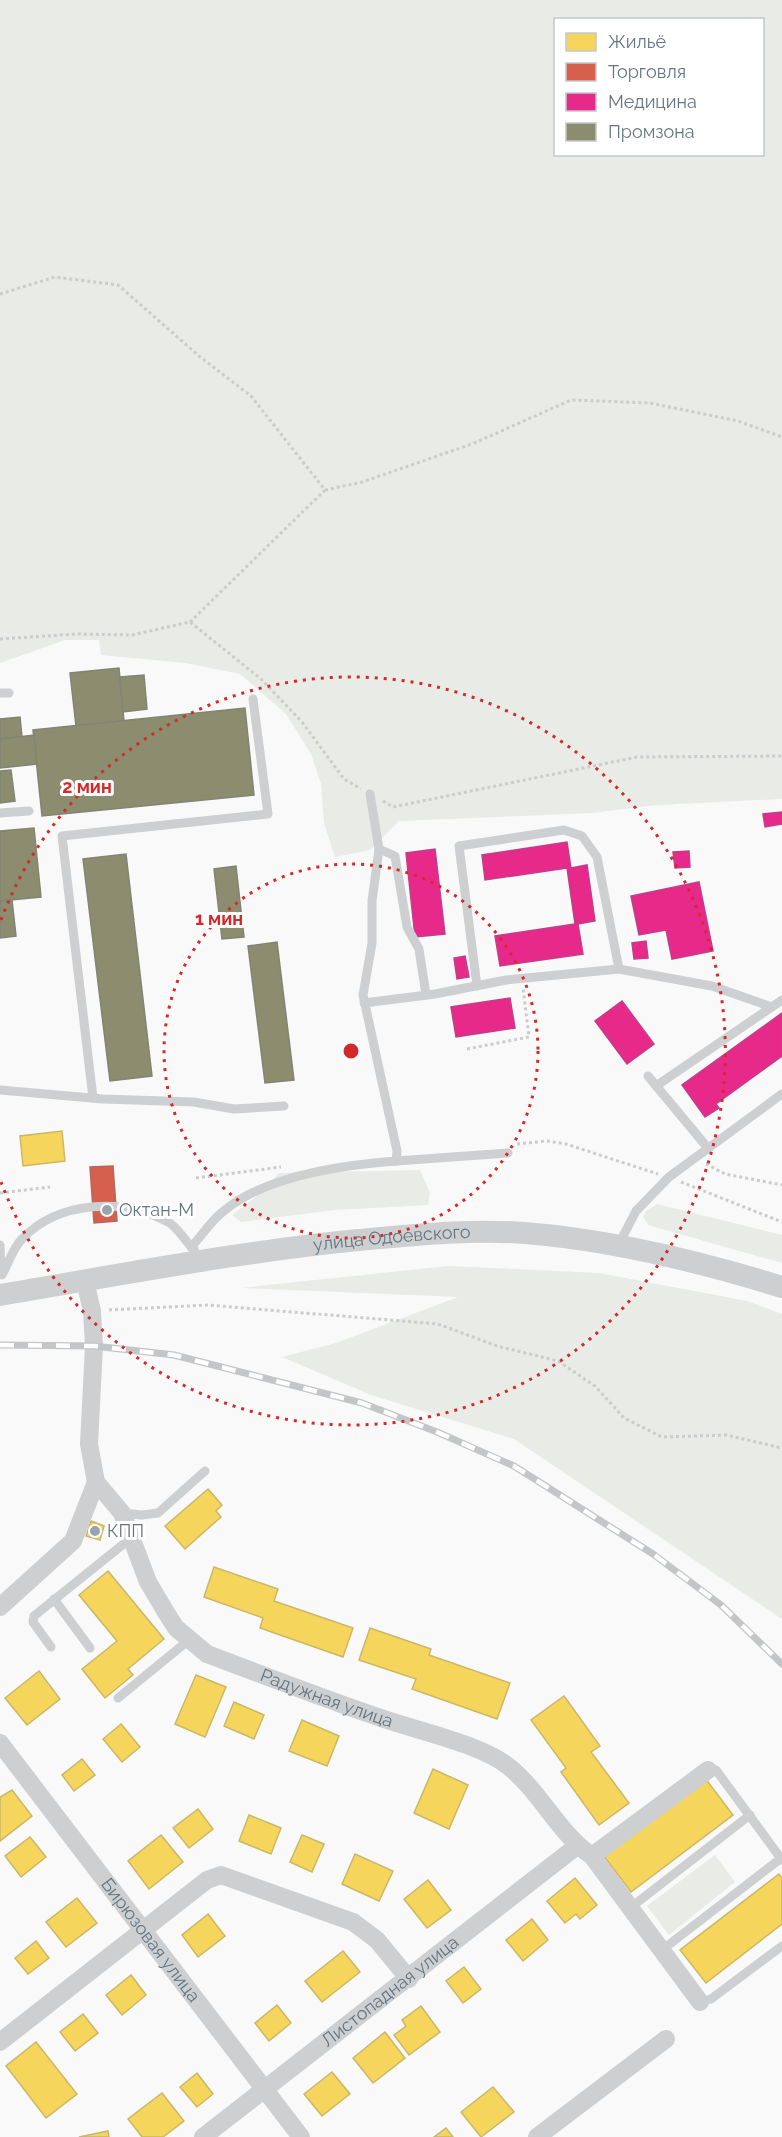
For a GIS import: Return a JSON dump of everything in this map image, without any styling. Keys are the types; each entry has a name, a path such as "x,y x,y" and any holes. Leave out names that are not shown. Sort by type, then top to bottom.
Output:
{"street":[{"name":"улица Одоевского","path":"0,1284 85,1281 199,1253 473,1232 524,1233 618,1246 720,1268 782,1287"},
{"path":"0,1607 73,1541 96,1482 89,1444 94,1346 92,1311 85,1281"},
{"name":"Радужная улица","path":"96,1482 122,1513 148,1582 176,1628 189,1640 207,1654 360,1712 489,1755 508,1767 555,1816 584,1851 700,2002"},
{"name":"Бирюзовая улица","path":"0,1743 301,2137"},
{"name":"Листопадная улица","path":"203,2137 409,1979 584,1851 708,1770"},
{"path":"0,2042 207,1880 220,1875 353,1922 377,1940 409,1979"},
{"path":"537,2137 666,2039"}],"lane":[{"path":"93,1098 62,836 268,814 253,699"},
{"path":"370,794 378,849 372,901 372,944 363,995 397,1151 396,1161"},
{"path":"0,813 29,811"},
{"path":"477,986 459,846 564,831 582,837 597,857 619,969"},
{"path":"378,849 395,856 407,927 419,949 426,995"},
{"path":"364,1003 522,978 619,969 712,986 771,1007"},
{"path":"656,1086 782,1000"},
{"path":"648,1076 707,1147"},
{"path":"0,1090 93,1098 194,1102 234,1109 284,1106"},
{"path":"618,1246 636,1211 669,1177 782,1094"},
{"path":"199,1253 204,1234 215,1217 254,1190 289,1179 361,1164 508,1154"},
{"path":"0,1284 21,1240 55,1215 82,1208 126,1208 170,1222 199,1253"},
{"path":"0,1245 0,1284"},
{"path":"122,1513 142,1515 158,1513 205,1471"},
{"path":"51,1647 33,1622 34,1616 131,1538"},
{"path":"54,1599 90,1648"},
{"path":"118,1698 189,1640"},
{"path":"662,1950 781,1860 716,1770 708,1770"},
{"path":"630,1908 750,1815"},
{"path":"700,2002 711,1999 782,1946"}],"path":[{"path":"0,294 55,277 118,285 199,356 251,396 325,490"},
{"path":"0,639 76,634 132,635 190,622 325,490 362,482 471,444 572,400 651,403 738,421 782,437"},
{"path":"190,622 261,679 302,722 344,779 393,807 637,757 782,756"},
{"path":"467,1049 529,1037 522,978"},
{"path":"694,1158 725,1174 782,1185"},
{"path":"0,1193 50,1187"},
{"path":"92,1311 208,1305 438,1324 497,1346 558,1361 595,1386 624,1418 662,1437 726,1435 782,1448"}],"shaded area":[{"path":"0,0 782,0 782,799 657,805 592,813 399,821 370,850 335,857 324,823 321,784 311,754 286,714 240,674 185,663 101,655 99,640 65,640 0,663"},
{"path":"420,1170 430,1193 428,1205 335,1210 241,1222 232,1215 261,1193 279,1173"},
{"path":"657,1204 782,1235 782,1263 648,1225 643,1217 646,1211"},
{"path":"448,1266 599,1273 747,1301 782,1314 782,1619 514,1439 371,1395 282,1357 336,1343 458,1297 241,1288"},
{"path":"715,1855 735,1882 669,1935 647,1906"}],"building: Жильё":[{"path":"62,1131 65,1161 23,1166 20,1136"},
{"path":"208,1489 222,1505 216,1511 221,1517 185,1549 165,1526"},
{"name":"КПП","path":"91,1521 104,1526 100,1540 86,1536"},
{"path":"214,1567 278,1589 274,1601 353,1628 343,1657 260,1628 263,1618 204,1597"},
{"path":"108,1571 164,1639 128,1669 133,1675 105,1698 82,1669 117,1641 79,1595"},
{"path":"370,1628 431,1649 429,1655 510,1683 497,1719 412,1689 416,1679 359,1660"},
{"path":"39,1671 60,1699 27,1725 5,1698"},
{"path":"196,1675 226,1687 205,1737 175,1724"},
{"path":"564,1696 600,1746 591,1752 629,1803 599,1825 561,1772 566,1768 531,1720"},
{"path":"234,1702 264,1715 254,1739 224,1726"},
{"path":"302,1720 339,1736 327,1766 289,1751"},
{"path":"121,1724 140,1747 122,1762 103,1739"},
{"path":"82,1759 95,1775 74,1791 62,1775"},
{"path":"433,1769 468,1785 449,1829 414,1813"},
{"path":"705,1778 733,1815 631,1892 603,1855"},
{"path":"12,1790 32,1816 0,1841 0,1797"},
{"path":"198,1809 213,1829 189,1848 173,1828"},
{"path":"249,1815 281,1828 271,1854 239,1841"},
{"path":"161,1835 183,1862 149,1889 128,1861"},
{"path":"302,1835 324,1844 312,1872 290,1862"},
{"path":"30,1837 46,1857 21,1877 5,1856"},
{"path":"355,1854 393,1871 379,1901 342,1884"},
{"path":"779,1874 782,1878 782,1924 706,1983 680,1950"},
{"path":"575,1878 597,1905 580,1919 576,1914 565,1923 547,1901"},
{"path":"428,1880 451,1910 427,1928 404,1899"},
{"path":"77,1898 97,1923 66,1947 46,1922"},
{"path":"208,1914 225,1936 198,1957 182,1935"},
{"path":"532,1919 548,1940 523,1961 506,1940"},
{"path":"36,1941 49,1958 28,1974 15,1958"},
{"path":"343,1951 360,1972 322,2002 305,1981"},
{"path":"464,1967 481,1989 463,2003 446,1981"},
{"path":"131,1975 146,1995 122,2015 106,1995"},
{"path":"277,2005 291,2023 269,2041 255,2023"},
{"path":"421,2006 440,2032 409,2055 394,2035 406,2026 402,2020"},
{"path":"83,2014 98,2033 75,2051 60,2032"},
{"path":"385,2032 405,2058 373,2083 353,2058"},
{"path":"36,2042 77,2094 46,2118 6,2066"},
{"path":"332,2072 350,2094 322,2116 304,2094"},
{"path":"197,2073 213,2094 197,2107 180,2087"},
{"path":"493,2087 514,2112 481,2137 461,2112"},
{"path":"162,2093 184,2121 163,2137 142,2137 128,2119"},
{"path":"446,2128 453,2137 434,2137"},
{"path":"108,2131 109,2137 79,2137"}],"building: Торговля":[{"path":"113,1166 117,1221 94,1223 90,1167"}],"building: Медицина":[{"path":"782,812 782,824 765,827 763,814"},
{"path":"567,842 571,868 587,865 595,921 578,924 583,954 500,966 495,936 575,924 567,868 485,880 482,855"},
{"path":"435,849 445,934 415,937 406,853"},
{"path":"689,851 690,867 675,868 673,852"},
{"path":"699,882 713,951 672,959 666,930 639,935 631,896"},
{"path":"646,941 648,958 634,959 632,943"},
{"path":"465,956 469,977 457,979 454,958"},
{"path":"510,998 515,1028 456,1037 451,1007"},
{"path":"622,1001 654,1044 627,1064 595,1021"},
{"path":"782,1013 782,1056 716,1104 719,1108 705,1117 682,1085"}],"building: Промзона":[{"path":"119,668 124,721 76,726 70,673"},
{"path":"144,675 147,709 123,712 120,677"},
{"path":"245,708 254,795 42,816 33,730"},
{"path":"20,717 22,737 0,739 0,719"},
{"path":"34,735 37,764 0,768 0,739"},
{"path":"11,770 15,801 0,803 0,771"},
{"path":"34,828 41,897 0,901 0,831"},
{"path":"126,854 152,1076 110,1081 83,859"},
{"path":"236,866 244,937 222,939 214,869"},
{"path":"12,900 16,936 0,938 0,901"},
{"path":"277,942 294,1080 265,1083 248,946"}],"railway":[{"path":"0,1345 94,1346 174,1355 362,1403 437,1432 514,1466 653,1554 721,1605 782,1664"}],"place":[{"name":"Октан-М","path":"107,1210"},
{"name":"КПП","path":"95,1531"}]}
